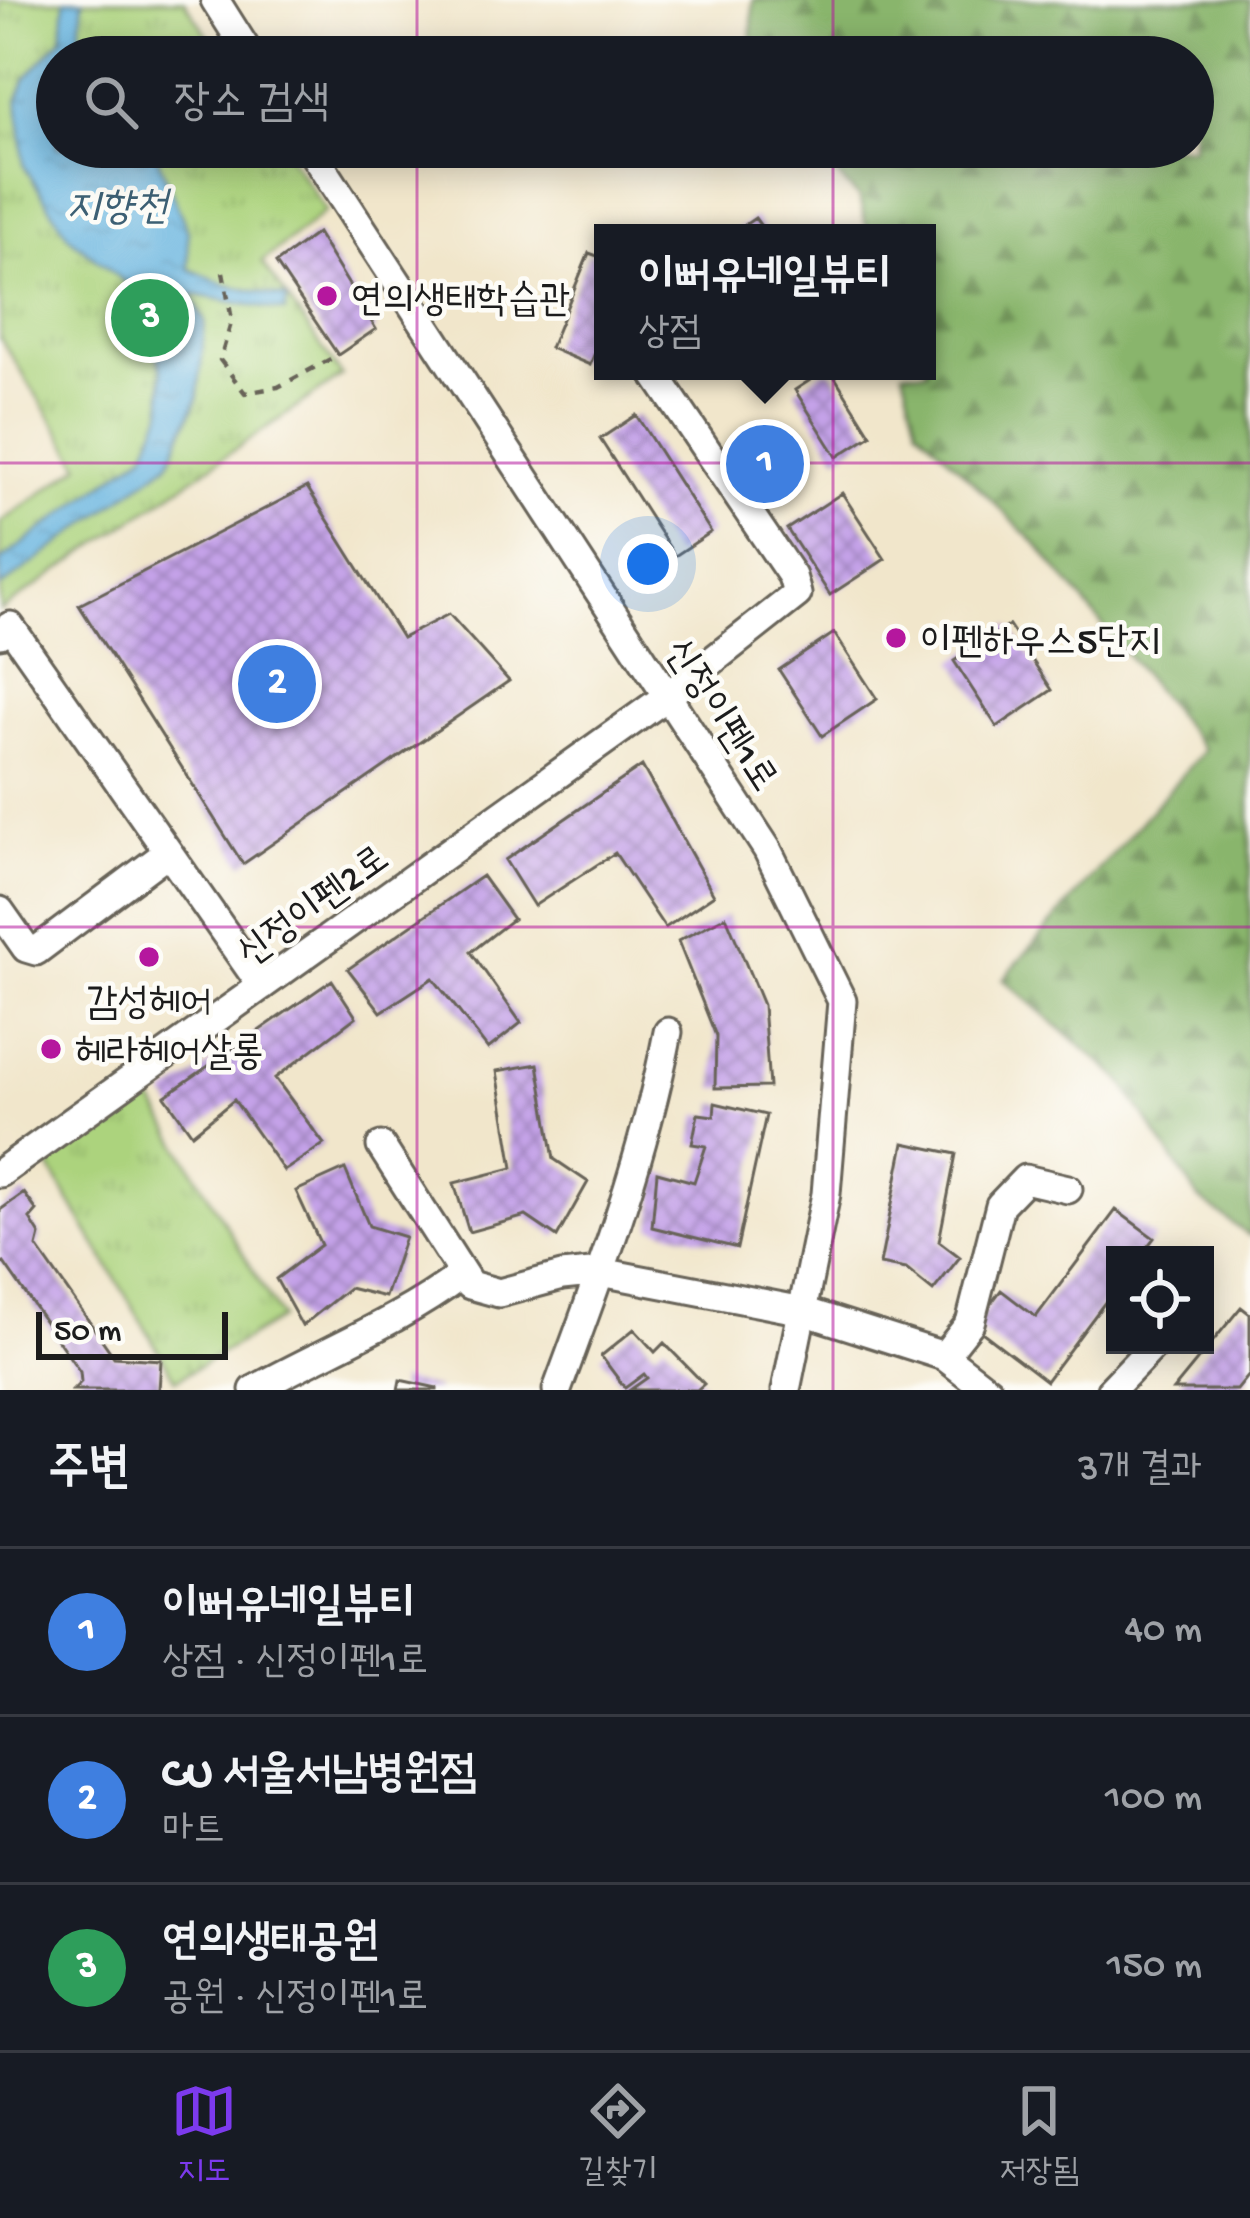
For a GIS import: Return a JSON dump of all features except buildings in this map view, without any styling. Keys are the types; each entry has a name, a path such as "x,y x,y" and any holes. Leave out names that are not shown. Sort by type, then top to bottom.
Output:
{"street":[{"path":"215,0 238,36"},
{"name":"신정이펜1로","path":"323,168 767,849 842,1001 826,1194 786,1390"},
{"name":"신정이펜2로","path":"4,1161 262,986 666,697 797,594 793,576 659,380"},
{"path":"0,634 10,626 262,986"},
{"path":"0,911 26,948 36,951 168,852"},
{"path":"556,1390 602,1272 654,1104 668,1032"},
{"path":"380,1146 470,1286 499,1293 562,1276 602,1272 803,1310 944,1356 988,1390"},
{"path":"944,1356 970,1323 1000,1204 1025,1179 1068,1189"},
{"path":"254,1390 343,1340 395,1321 460,1276"},
{"path":"1111,1390 1145,1354"}],"path":[{"path":"223,272 232,320 220,360 245,394 278,387 338,355"}],"green space":[{"path":"0,0 184,0 208,36 36,36 36,168 297,168 326,211 262,262 342,376 0,611 0,523 81,465 0,338"},
{"path":"753,0 1250,0 1250,1236 1199,1199 1121,1080 1003,979 1204,750 1040,548 917,426 905,380 936,380 936,224 866,224 859,198 830,168 1214,168 1214,36 752,36"},
{"path":"148,1093 281,1318 176,1380 43,1156"}],"water":[{"name":"지향천","path":"65,0 83,0 82,36 62,36"},
{"name":"지향천","path":"36,67 36,168 162,168 188,232 189,269 226,285 287,298 285,312 191,294 205,322 198,397 169,463 0,588 0,561 145,453 163,410 162,370 137,292 69,237 24,166 18,99"}],"place":[{"name":"연의생태학습관","path":"327,296"},
{"name":"연의생태공원","path":"150,318"},
{"name":"이뻐유네일뷰티","path":"765,464"},
{"name":"이펜하우스5단지","path":"896,638"},
{"name":"CU 서울서남병원점","path":"277,684"},
{"name":"감성헤어","path":"149,957"},
{"name":"헤라헤어살롱","path":"51,1049"}]}
